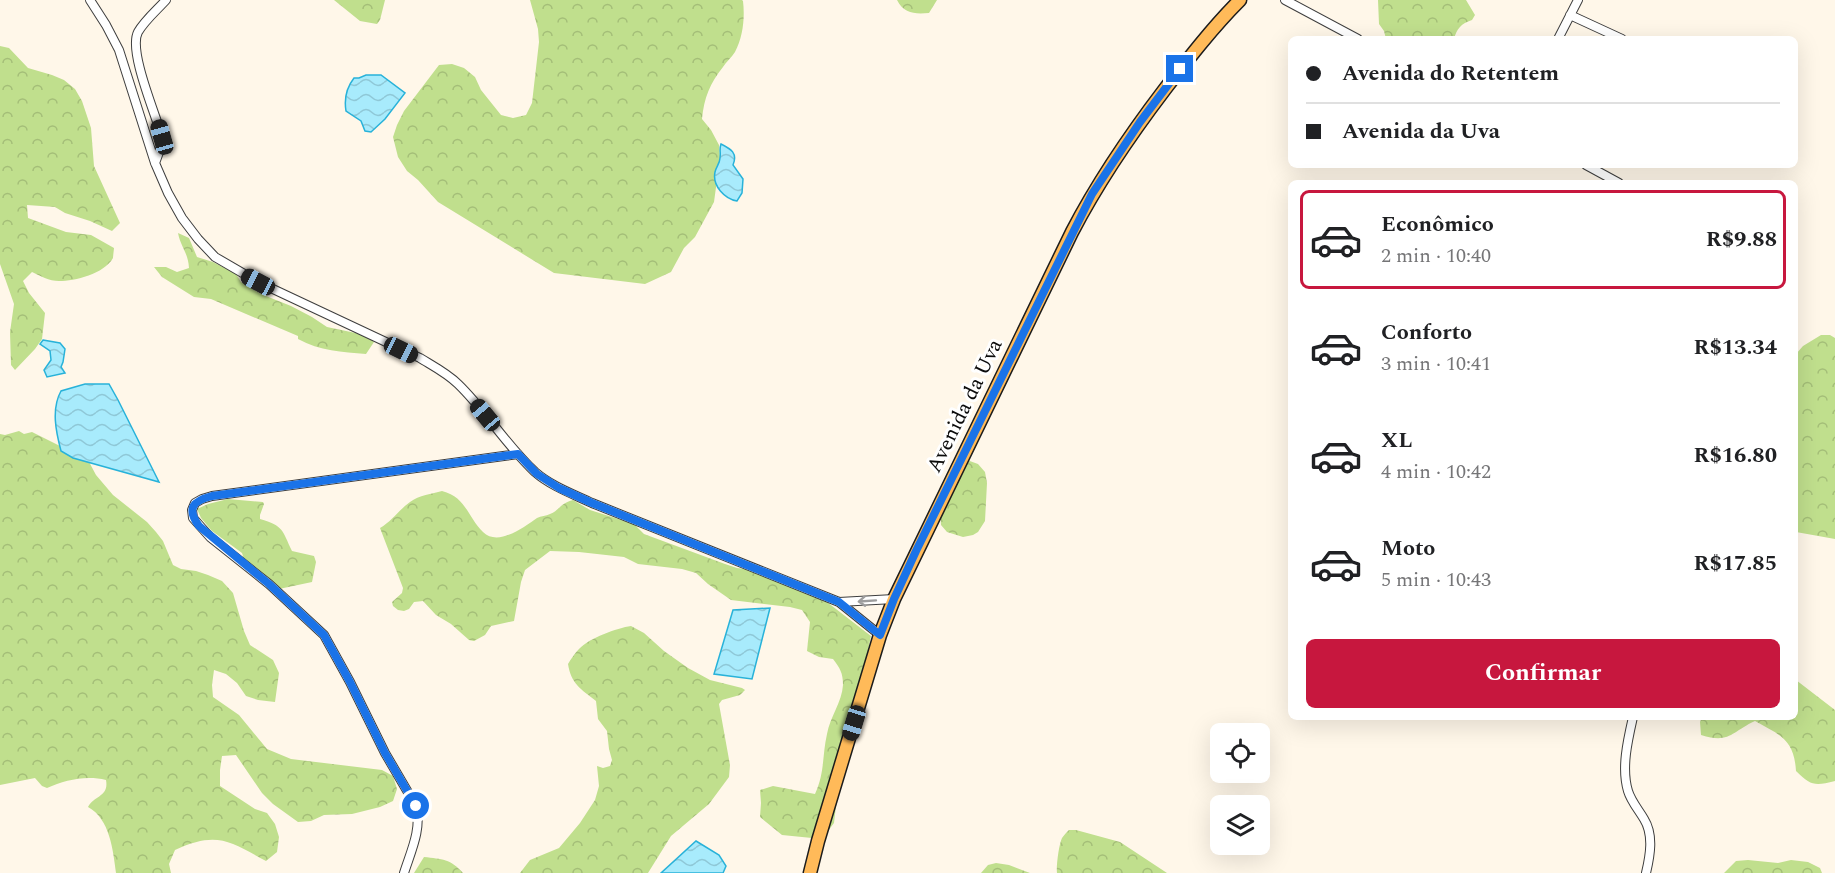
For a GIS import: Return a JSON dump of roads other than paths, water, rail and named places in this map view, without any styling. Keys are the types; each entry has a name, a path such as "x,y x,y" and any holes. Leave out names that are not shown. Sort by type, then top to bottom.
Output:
{"main road":[{"name":"Avenida da Uva","path":"810,873 880,635 894,599 1092,194 1140,122 1180,69 1240,0"}],"street":[{"path":"90,0 119,50 155,163 168,193 182,218 215,257 258,282 444,372 459,384 537,474 559,488 839,602 880,635"},
{"path":"155,163 160,152 162,137 138,64 136,41 138,34 166,0"},
{"path":"1285,0 1353,36"},
{"path":"1560,36 1578,0"},
{"path":"1570,15 1616,36"},
{"path":"1592,168 1614,180"},
{"path":"404,873 418,827 416,806 385,753 328,641 317,627 269,584 210,537 193,518 192,510 195,503 212,496 518,454"},
{"path":"839,602 894,599"},
{"path":"1632,720 1625,778 1628,792 1646,821 1651,854 1646,873"}],"water":[{"path":"381,75 405,93 385,119 371,132 365,131 361,121 346,111 345,107 347,93 354,78"},
{"path":"721,144 733,152 735,157 733,165 743,179 742,193 737,201 724,195 715,182"},
{"path":"43,340 60,343 65,349 61,367 65,373 47,377 44,370 51,360 50,351 40,344"},
{"path":"85,384 109,384 159,482 73,458 61,451 55,421 58,398 61,391"},
{"path":"770,608 752,679 714,674 733,610"},
{"path":"696,841 719,855 726,866 723,873 661,873"}]}
